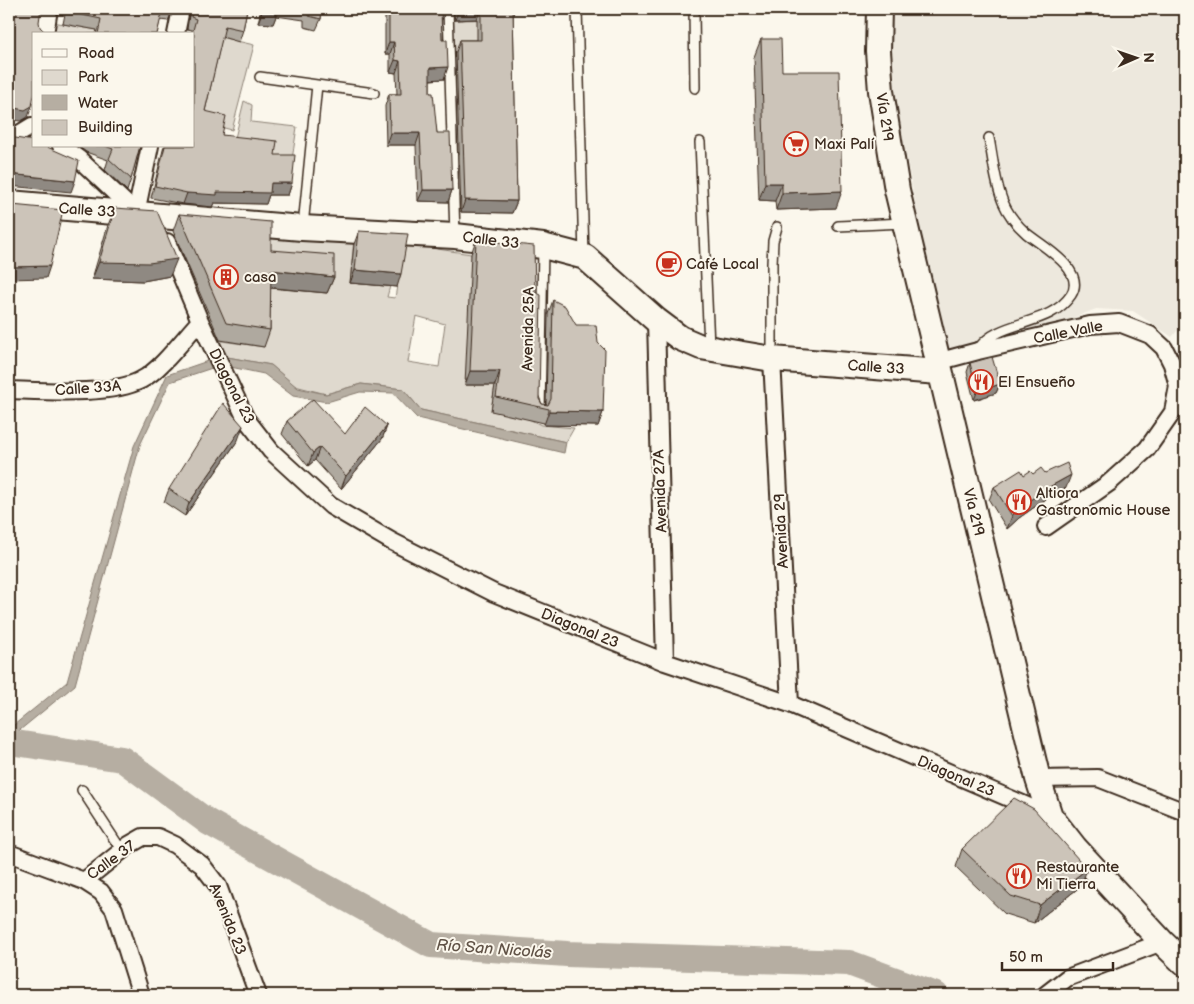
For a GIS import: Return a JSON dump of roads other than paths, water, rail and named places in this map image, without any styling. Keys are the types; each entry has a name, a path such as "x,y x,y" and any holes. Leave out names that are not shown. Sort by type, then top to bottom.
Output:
{"main road":[{"name":"Vía 219","path":"879,9 878,51 881,91 897,190 1038,779 1050,816 1075,848 1162,942 1185,964"},
{"name":"Calle 33","path":"9,203 302,228 455,236 543,246 584,257 656,320 680,338 702,348 772,359 938,367"}],"street":[{"path":"45,32 49,9"},
{"path":"176,32 181,9"},
{"path":"11,137 32,124"},
{"path":"64,148 145,214"},
{"path":"145,214 150,148"},
{"name":"Diagonal 23","path":"145,214 200,321 246,419 271,451 331,506 391,541 494,593 665,662 790,704 1050,816"},
{"name":"Avenida 27A","path":"656,320 665,662"},
{"name":"Calle 33A","path":"9,390 62,391 111,389 129,386 142,380 159,366 200,321"},
{"name":"Calle Valle","path":"938,367 978,351 1090,325 1120,323 1150,335 1178,365 1178,386 1173,412 1147,449 1108,483 1046,527"},
{"name":"Avenida 29","path":"772,359 790,704"},
{"path":"1038,779 1098,778 1185,812"},
{"name":"Calle 37","path":"9,853 84,881 143,837 158,837"},
{"name":"Avenida 23","path":"158,837 175,845 202,865 218,886 258,995"},
{"path":"84,881 102,892 114,909 141,995"},
{"path":"1046,995 1067,978 1162,942"}],"lane":[{"path":"448,9 455,236"},
{"path":"577,9 584,257"},
{"path":"694,9 695,88"},
{"path":"260,77 374,93"},
{"path":"302,228 317,85"},
{"path":"978,351 983,343 992,336 1041,318 1058,308 1071,295 1075,284 1071,271 1026,232 1014,220 1003,203 989,138"},
{"path":"700,142 709,349"},
{"path":"838,226 904,223"},
{"path":"772,359 772,264 773,241 777,227"},
{"name":"Avenida 25A","path":"540,413 543,246"},
{"path":"82,790 122,851"}],"water":[{"path":"222,356 271,365 298,388 326,394 361,384 403,389 421,410 566,442 564,453 417,418 393,393 360,392 327,402 293,396 264,374 221,365 170,382 140,445 75,685 9,739 9,729 67,682 134,446 167,375"}],"waterway":[{"name":"Río San Nicolás","path":"9,742 122,759 208,822 431,945 567,954 849,963 936,995"}],"place":[{"name":"Maxi Palí","path":"796,144"},
{"name":"Café Local","path":"669,264"},
{"name":"casa","path":"226,277"},
{"name":"El Ensueño","path":"981,382"},
{"name":"Altiora Gastronomic House","path":"1019,502"},
{"name":"Restaurante Mi Tierra","path":"1019,876"}]}
